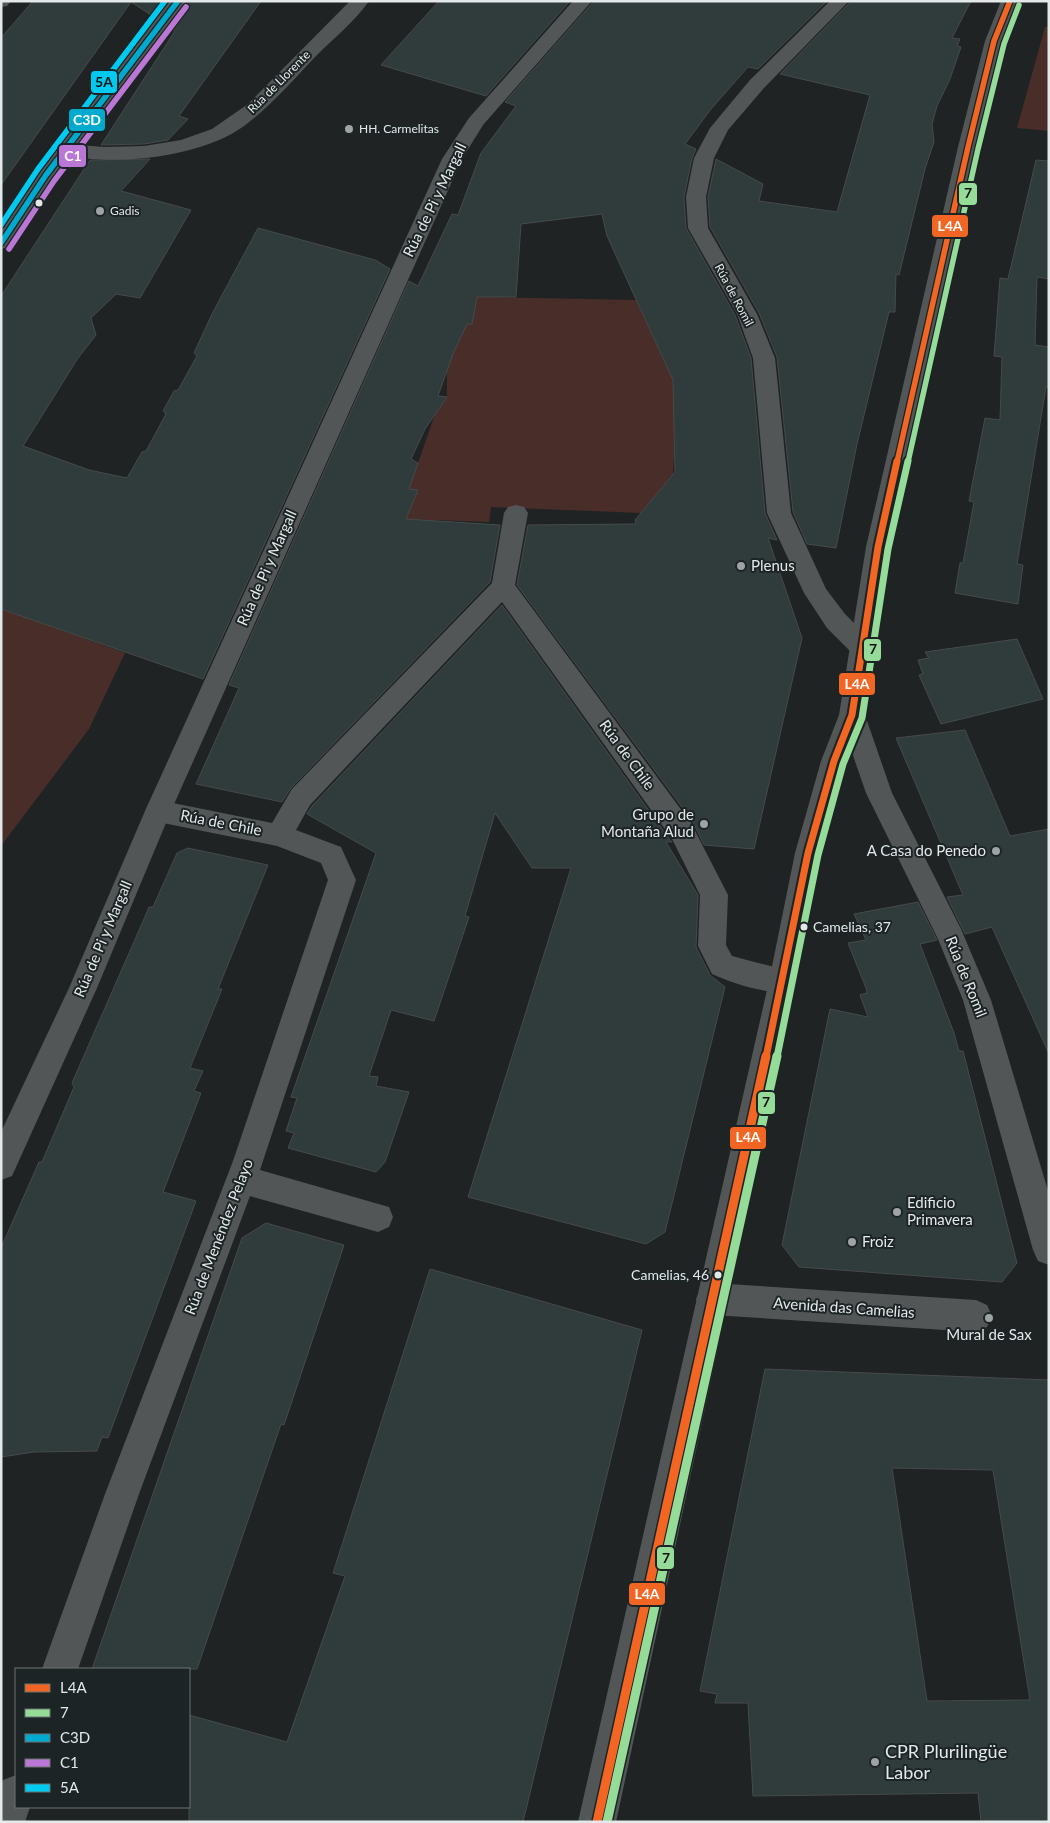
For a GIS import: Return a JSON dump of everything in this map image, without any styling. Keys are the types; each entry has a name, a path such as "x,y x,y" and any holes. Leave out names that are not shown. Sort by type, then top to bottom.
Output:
{"street":[{"path":"1,243 66,150 178,1"},
{"name":"Rúa de Llorente","path":"66,150 97,154 134,152 182,144 219,133 248,114 360,1"},
{"name":"Rúa de Pi y Margall","path":"7,1148 83,988 158,811 452,159 476,122 583,1"},
{"name":"Rúa de Romil","path":"840,1 757,84 719,128 704,158 696,197 698,228 747,314 764,358 779,513 816,594 836,621 863,648"},
{"path":"597,1822 783,981 808,853 834,760 852,715 878,547 977,111 994,41 1010,1"},
{"path":"503,586 516,512"},
{"name":"Rúa de Chile","path":"158,811 279,834 301,798 503,586 682,831 714,895 711,927 712,946 722,965 735,971 783,981"},
{"name":"Rúa de Romil","path":"852,715 879,793 951,938 977,1000 1000,1074 1049,1250"},
{"name":"Rúa de Menéndez Pelayo","path":"60,1668 122,1494 241,1179 342,880 331,855 279,834"},
{"path":"241,1179 378,1217"},
{"name":"Avenida das Camelias","path":"712,1299 976,1316"},
{"path":"6,1822 15,1796"}],"shaded area":[{"path":"1045,27 1049,27 1049,131 1017,128"},
{"path":"477,297 636,300 663,359 672,360 675,440 673,474 641,513 491,507 489,522 406,519 418,490 409,489 435,414 447,397 447,367 435,321 472,324"},
{"path":"1,609 125,653 89,729 1,846"}],"building":[{"path":"33,1 166,1 154,17 131,2 1,185 1,38"},
{"path":"189,1 261,1 179,116 188,119 168,140 144,144 101,145 175,31 169,28"},
{"path":"439,1 570,1 486,96 381,65"},
{"path":"594,1 827,1 758,69 748,67 711,109 685,144 696,149 692,158 684,197 686,228 735,315 751,358 765,513 777,540 768,538 802,638 754,849 704,845 693,822 517,585 528,525 636,524 635,520 675,472 673,380 607,236 602,214 521,224 516,297 477,297 472,324 467,324 453,354 438,396 447,397 425,429 411,459 418,463 409,489 418,490 406,519 500,525 490,582 291,788 282,802 196,784 239,688 229,685 409,281 418,286 452,214 458,215 481,153 516,106 505,102"},
{"path":"851,1 971,1 952,38 960,39 957,46 961,47 950,79 937,106 932,124 934,142 925,169 899,275 896,274 895,312 889,312 857,444 836,548 807,544 793,512 777,357 759,313 710,227 708,197 716,159 763,184 759,201 837,212 870,95 780,74"},
{"path":"150,159 121,191 191,210 140,298 116,294 91,318 96,335 78,358 23,446 89,470 127,478 142,452 146,451 166,414 163,411 174,391 178,390 197,356 194,353 213,312 258,228 375,260 390,269 203,679 1,609 1,296 90,160"},
{"path":"1036,160 1049,161 1049,279 1037,277 1035,345 1049,347 1049,388 1046,387 1017,564 1023,565 1018,604 955,593 960,563 963,563 974,502 969,501 985,418 1000,420 1002,357 994,356 1000,278 1008,279"},
{"path":"502,605 672,842 666,842 698,895 696,947 710,975 725,987 665,1232 646,1244 468,1197 571,868 532,868 495,813 465,916 469,917 434,1021 391,1010 369,1076 378,1077 376,1086 409,1092 385,1162 376,1172 288,1148 294,1133 286,1131 297,1098 291,1097 376,853 307,814 312,806"},
{"path":"1017,639 1043,699 941,724 919,675 923,674 918,660 929,658 925,652"},
{"path":"965,730 1010,836 1049,829 1049,1054 992,927 965,934 947,897 963,895 896,738"},
{"path":"188,848 268,865 218,989 222,989 190,1068 203,1071 194,1091 201,1093 163,1192 196,1201 108,1438 102,1437 97,1451 34,1452 1,1457 1,1248 39,1162 42,1162 74,1087 72,1083 149,907 153,907 177,853"},
{"path":"918,902 937,940 920,944 959,1051 963,1051 1017,1263 1002,1282 799,1267 782,1245 830,1009 868,1017 860,995 867,993 866,988 848,943 866,940 854,914"},
{"path":"266,1223 344,1245 284,1425 281,1424 197,1669 92,1668 242,1238"},
{"path":"430,1269 642,1330 523,1822 189,1822 190,1715 287,1742 345,1576 333,1573"},
{"path":"765,1369 1049,1380 1049,1822 981,1822 978,1793 753,1796 748,1703 715,1703 717,1694 700,1691","holes":["892,1468 993,1470 1030,1700 927,1701"]}],"transit line":[{"name":"5A","path":"1,225 38,169 165,1"},
{"name":"C3D","path":"1,243 46,175 178,1"},
{"name":"L4A","path":"597,1822 783,981 808,853 834,761 852,715 878,547 968,147 994,41 1010,1"},
{"name":"7","path":"607,1822 793,983 818,855 843,764 862,718 888,549 978,149 1004,44 1019,5"},
{"name":"C1","path":"9,249 54,181 186,7"}],"place":[{"name":"HH. Carmelitas","path":"349,129"},
{"name":"Gadis","path":"100,211"},
{"name":"Plenus","path":"741,566"},
{"name":"Grupo de Montaña Alud","path":"704,824"},
{"name":"A Casa do Penedo","path":"996,851"},
{"name":"Camelias, 37","path":"804,927"},
{"name":"Edificio Primavera","path":"897,1212"},
{"name":"Froiz","path":"852,1242"},
{"name":"Camelias, 46","path":"718,1275"},
{"name":"Mural de Sax","path":"989,1318"},
{"name":"CPR Plurilingüe Labor","path":"875,1762"}]}
